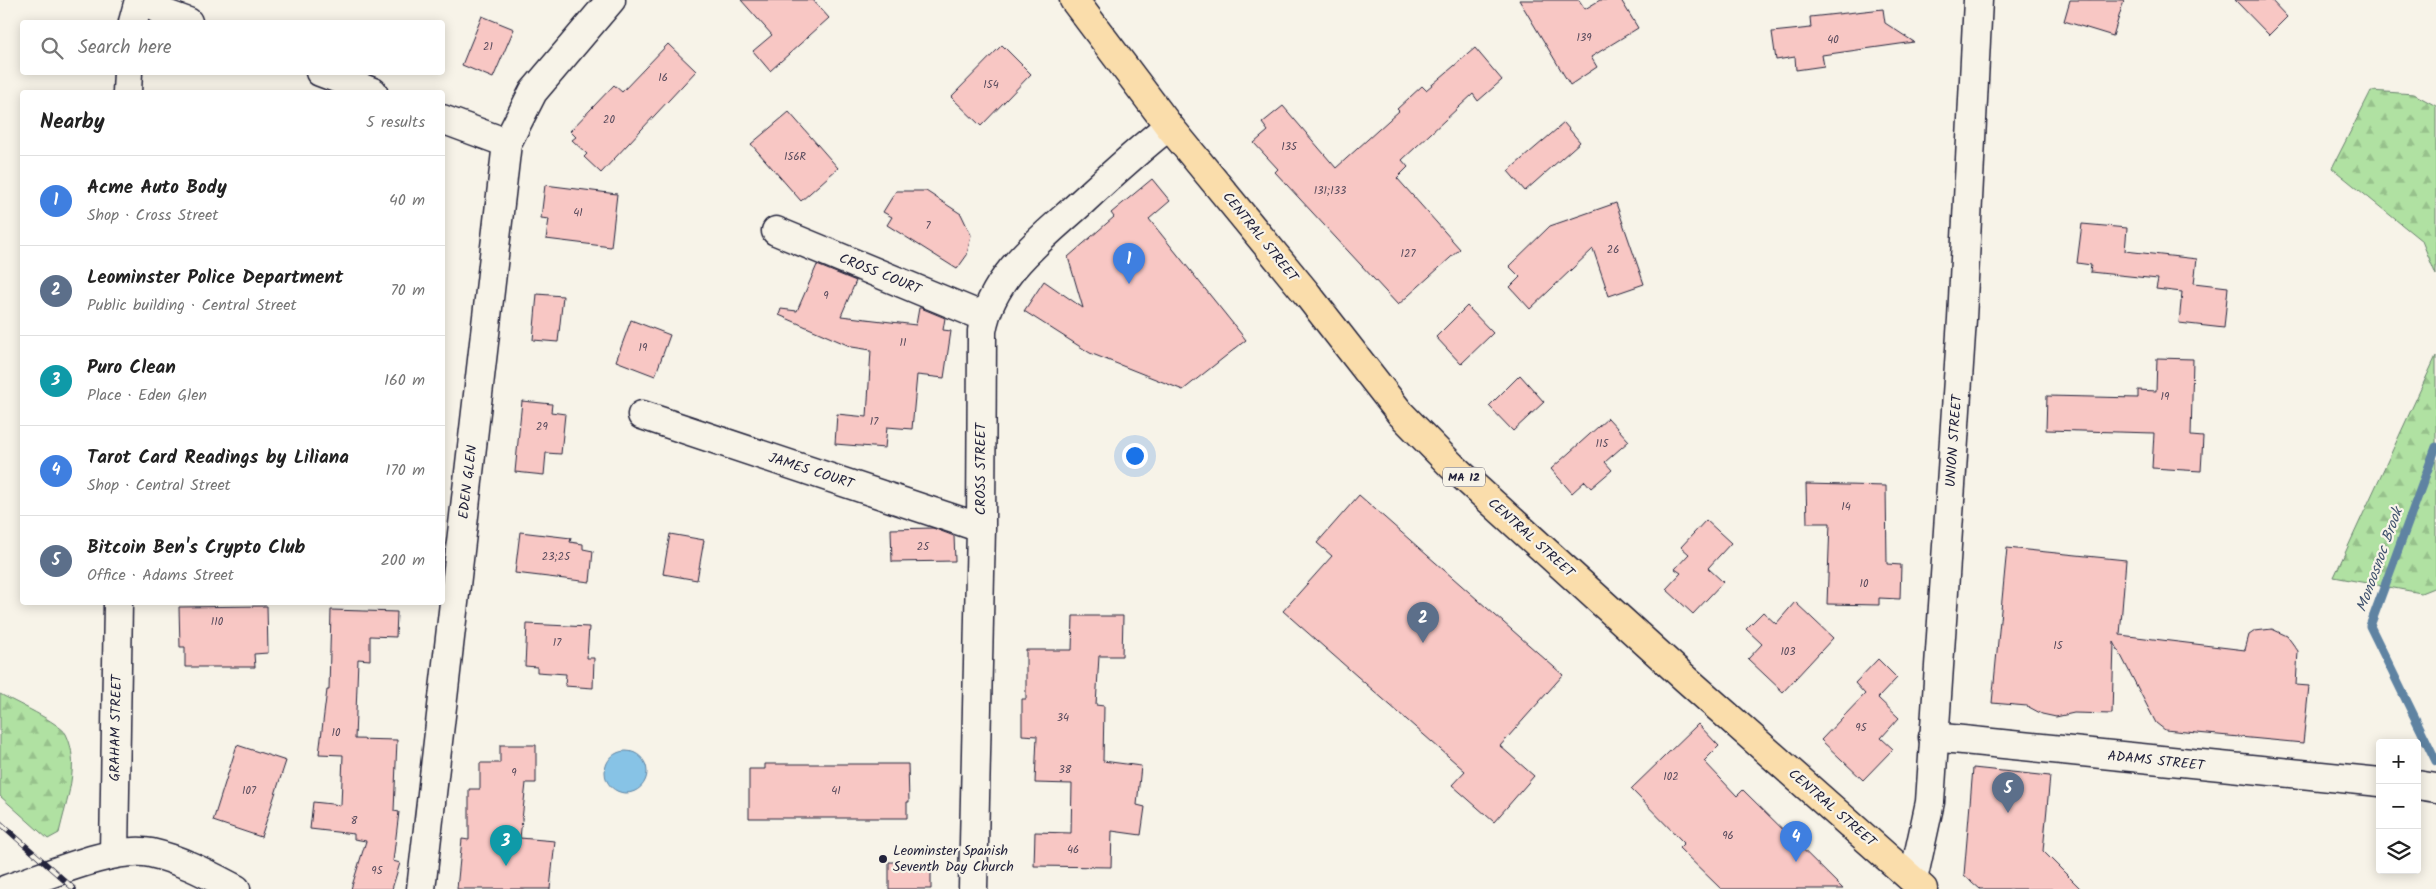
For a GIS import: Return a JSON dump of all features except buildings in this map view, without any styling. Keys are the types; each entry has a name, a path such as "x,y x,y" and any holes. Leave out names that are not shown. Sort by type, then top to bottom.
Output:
{"main road":[{"name":"CENTRAL STREET","path":"1074,0 1169,126 1307,294 1400,413 1452,466 1686,679 1918,885"}],"street":[{"path":"134,20 139,0"},
{"path":"143,0 166,14 182,20"},
{"path":"445,120 507,143 533,92 611,0"},
{"name":"UNION STREET","path":"1918,885 1930,802 1962,319 1978,0"},
{"path":"127,90 128,75"},
{"path":"328,75 368,90"},
{"name":"CROSS STREET","path":"973,889 981,528 982,331 984,317 1005,279 1023,256 1139,149 1169,126"},
{"name":"EDEN GLEN","path":"421,889 507,143"},
{"name":"CROSS COURT","path":"776,231 984,317"},
{"name":"JAMES COURT","path":"642,415 981,528"},
{"name":"GRAHAM STREET","path":"114,854 118,605"},
{"name":"ADAMS STREET","path":"1933,737 2376,782"},
{"path":"2421,786 2436,788"},
{"path":"7,889 114,854 150,852 189,865 236,889"}],"green space":[{"path":"2371,91 2414,94 2436,106 2436,275 2422,241 2332,168"},
{"path":"2436,356 2436,587 2421,593 2334,577"},
{"path":"0,694 36,712 62,729 70,746 72,770 68,796 59,833 48,839 0,796"}],"water":[{"path":"630,751 638,754 644,760 647,772 644,784 638,790 622,793 614,790 608,784 605,768 608,760 614,754"}],"waterway":[{"name":"Monoosnoc Brook","path":"2436,447 2370,626 2436,761"}],"railway":[{"path":"0,823 74,889"}],"place":[{"name":"Acme Auto Body","path":"1129,284"},
{"name":"Leominster Police Department","path":"1423,643"},
{"name":"Bitcoin Ben's Crypto Club","path":"2008,813"},
{"name":"Leominster Spanish Seventh Day Church","path":"883,859"},
{"name":"Tarot Card Readings by Liliana","path":"1796,862"},
{"name":"Puro Clean","path":"506,866"}]}
